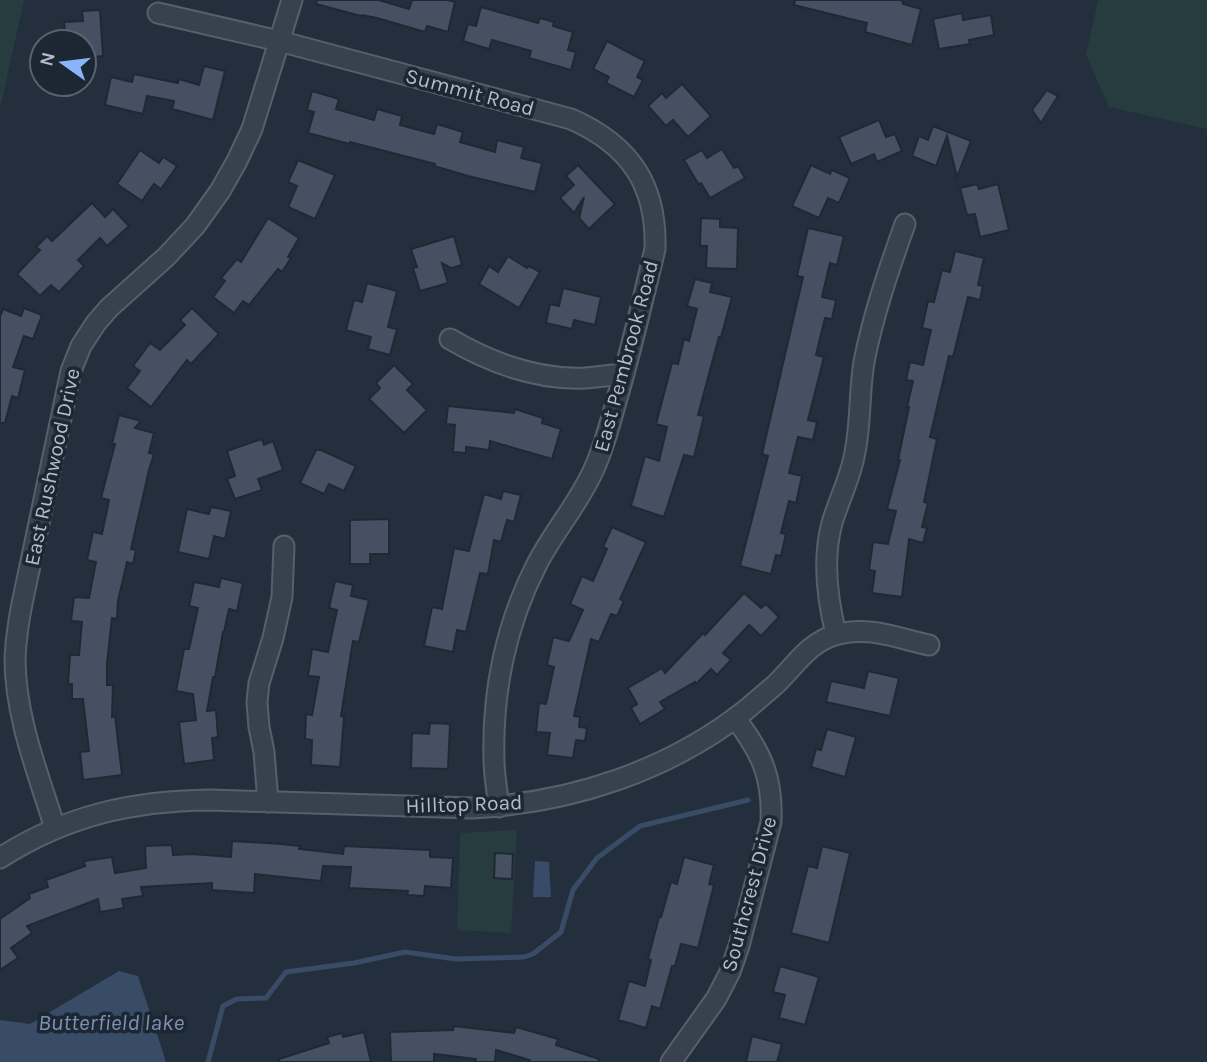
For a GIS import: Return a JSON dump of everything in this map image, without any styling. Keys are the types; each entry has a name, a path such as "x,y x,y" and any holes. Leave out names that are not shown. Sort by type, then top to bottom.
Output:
{"street":[{"name":"East Rushwood Drive","path":"55,828 23,726 15,657 23,598 71,371 81,346 96,323 195,226 237,161 252,129 292,0"},
{"name":"Summit Road","path":"158,13 279,41 571,119 593,128 612,142 628,158 641,178"},
{"name":"East Pembrook Road","path":"499,807 494,761 494,718 507,642 537,565 579,498 607,438 655,249 653,211 641,178"},
{"path":"836,634 826,580 831,526 850,476 856,449 861,388 871,330 905,223"},
{"path":"450,340 496,363 526,372 583,378 624,374"},
{"path":"268,802 257,702 259,682 282,597 284,546"},
{"name":"Hilltop Road","path":"0,858 55,828 91,815 172,800 472,808 545,800 635,774 710,735 736,718 776,684 802,654 823,639 852,631 872,631 929,645"},
{"name":"Southcrest Drive","path":"671,1062 716,999 730,972 771,822 769,779 762,757 736,718"}],"green space":[{"path":"0,0 24,0 0,109"},
{"path":"1098,0 1207,0 1207,129 1109,107 1086,55"},
{"path":"517,830 511,933 457,930 460,833"}],"water":[{"path":"535,861 549,862 551,897 533,897"},
{"name":"Butterfield lake","path":"119,971 138,976 166,1062 0,1062 0,1020 30,1024"}],"building":[{"path":"317,0 379,0 409,9 412,0 455,2 448,32 427,26 425,32 316,4"},
{"path":"795,0 902,0 903,4 921,9 912,45 865,32 867,23 794,5"},
{"path":"481,7 538,23 540,18 554,22 553,26 573,32 568,50 576,52 571,70 529,58 531,51 492,40 489,49 463,41 468,24 476,26"},
{"path":"100,10 103,56 98,57 98,28 65,28 64,22 83,21 82,11"},
{"path":"962,13 963,20 991,15 994,35 969,40 970,44 939,49 933,19"},
{"path":"607,41 645,61 637,77 643,80 634,97 606,83 609,77 593,69"},
{"path":"204,66 225,71 213,120 172,109 174,101 147,96 143,114 105,105 111,77 132,82 134,74 178,83 179,79 199,85"},
{"path":"682,84 711,116 688,137 673,120 666,126 648,106 662,93 666,98"},
{"path":"1047,90 1058,96 1041,123 1032,110"},
{"path":"312,91 339,99 336,109 374,120 377,109 402,116 400,125 434,134 437,124 463,132 460,142 495,152 497,140 524,147 521,158 542,163 535,192 308,133 314,112 307,110"},
{"path":"879,120 886,137 895,134 902,151 877,162 874,154 851,164 839,137"},
{"path":"933,126 971,141 957,177 947,136 936,166 912,156 919,136 928,140"},
{"path":"722,149 734,168 738,166 745,178 710,198 684,160 702,150 707,158"},
{"path":"140,150 159,163 163,157 177,166 161,189 154,184 142,201 117,184"},
{"path":"298,160 335,175 315,219 288,207 297,186 288,182"},
{"path":"578,165 615,204 589,229 579,218 584,197 574,213 560,198 574,185 566,176"},
{"path":"811,165 830,174 832,170 850,178 839,203 828,198 819,218 792,206"},
{"path":"977,184 979,189 998,184 1009,230 980,237 975,214 967,215 960,188"},
{"path":"92,203 105,217 113,209 129,226 107,246 100,238 78,260 84,266 59,292 51,285 40,296 17,274 40,250 36,247 47,236 52,241"},
{"path":"268,218 299,238 282,272 278,269 249,305 243,301 234,313 213,297 225,281 221,278 237,259 241,262"},
{"path":"701,218 720,219 720,227 738,228 737,269 706,268 707,246 700,246"},
{"path":"808,228 844,236 837,265 830,263 822,297 836,300 832,319 825,318 816,355 824,357 808,420 817,422 813,440 798,437 789,473 802,476 796,503 789,501 781,533 786,534 781,556 776,555 771,574 740,566 768,456 762,454 803,277 797,276"},
{"path":"454,236 462,265 451,268 442,263 448,283 420,291 411,249"},
{"path":"955,251 984,258 978,285 983,286 980,300 968,297 953,357 949,356 930,437 937,439 924,502 928,503 922,527 927,528 923,543 909,539 902,597 872,593 875,571 869,570 873,542 888,544 896,511 887,509 900,460 909,407 913,381 906,380 910,362 923,365 931,330 922,328 928,301 934,302 942,270 950,272"},
{"path":"508,256 527,268 529,266 540,272 519,308 479,284 489,266 498,272"},
{"path":"695,279 712,283 710,292 732,297 698,415 704,416 694,457 684,455 664,517 631,506 645,456 659,461 667,427 656,424 672,363 678,364 684,339 689,341 697,309 687,306"},
{"path":"367,283 397,291 388,327 397,329 390,355 368,349 371,337 346,330 354,300 362,302"},
{"path":"563,288 601,297 595,325 574,320 572,329 546,323 550,304 559,306"},
{"path":"24,308 42,315 33,339 24,336 13,367 25,370 18,398 12,396 5,423 0,423 0,317 3,309 21,316"},
{"path":"192,308 219,334 191,364 187,360 151,407 127,388 140,371 133,366 150,343 160,350 185,325 180,320"},
{"path":"394,365 413,384 407,390 427,410 404,433 369,399 380,388 376,383"},
{"path":"448,406 514,413 515,409 543,418 542,423 561,429 552,459 490,441 489,450 466,447 466,453 453,452 455,425 446,424"},
{"path":"119,415 141,421 135,428 154,433 149,453 154,454 131,549 136,550 133,564 127,562 118,601 117,619 112,618 107,664 107,685 113,685 112,717 115,716 122,775 83,780 80,752 89,751 83,699 72,699 72,684 68,684 70,655 79,655 82,622 71,621 74,597 89,598 96,562 87,560 93,532 102,534 109,500 101,498 115,444 112,444"},
{"path":"262,439 264,445 273,441 283,470 258,479 262,490 235,499 227,479 235,476 227,451"},
{"path":"316,450 356,466 344,491 329,484 324,494 300,483"},
{"path":"503,491 521,495 514,522 507,520 501,542 494,540 488,574 480,573 466,632 457,630 453,652 424,646 432,607 442,609 454,548 469,551 484,494 501,499"},
{"path":"211,507 231,511 225,539 214,536 209,559 178,552 187,509 209,514"},
{"path":"389,519 389,554 370,554 370,564 350,564 350,520"},
{"path":"612,527 646,542 620,599 624,601 617,616 611,614 599,642 591,639 574,716 580,717 579,727 587,728 585,741 576,740 573,758 547,755 550,733 536,732 539,703 546,704 554,667 547,665 553,637 569,641 583,610 570,604 582,576 593,581 607,549 603,547"},
{"path":"221,578 243,583 237,611 229,609 207,711 216,710 218,737 212,738 214,760 184,764 179,722 196,720 193,694 176,691 184,649 189,649 198,608 189,606 194,582 219,587"},
{"path":"335,581 353,585 351,596 369,600 359,642 353,641 341,716 344,717 340,767 311,765 312,740 305,739 306,714 312,715 319,677 308,676 312,649 328,652 337,610 329,608"},
{"path":"744,593 761,608 766,604 779,617 761,636 749,625 723,653 731,660 717,675 711,669 696,684 695,682 660,702 665,709 640,724 631,708 637,704 628,688 662,668 665,673"},
{"path":"868,671 899,678 890,716 826,702 831,681 864,688"},
{"path":"430,723 450,724 448,769 411,768 412,733 429,734"},
{"path":"827,729 856,737 845,777 811,767 816,749 821,750"},
{"path":"232,841 300,846 299,849 343,854 344,846 430,850 430,857 453,858 451,888 425,886 424,896 407,895 408,891 349,888 351,867 323,866 321,881 255,874 254,893 212,890 212,883 141,887 143,896 122,899 124,908 100,912 98,899 27,926 32,933 11,948 18,958 0,970 0,919 30,898 29,894 48,887 46,880 85,866 84,861 112,857 115,873 146,868 145,846 172,845 173,855 231,857"},
{"path":"822,846 850,853 829,943 791,933 808,866 817,868"},
{"path":"495,853 513,854 512,879 494,878"},
{"path":"684,857 714,865 709,884 714,885 698,948 681,944 660,1009 652,1006 646,1028 618,1020 629,981 645,986 651,960 648,959 659,917 671,882 677,884"},
{"path":"780,966 819,977 805,1025 779,1018 785,995 773,992"},
{"path":"454,1026 514,1033 516,1027 558,1039 556,1045 599,1059 599,1062 529,1062 530,1060 496,1050 495,1062 475,1062 476,1059 434,1054 434,1062 391,1062 390,1032 453,1030"},
{"path":"364,1032 371,1062 279,1062 279,1059 329,1043 327,1037 342,1033 343,1037"},
{"path":"752,1036 782,1044 777,1062 746,1062"}],"waterway":[{"path":"208,1062 223,1006 237,999 266,998 286,972 354,963 405,952 456,959 524,957 533,954 561,932 573,890 597,858 640,826 748,800"}]}
